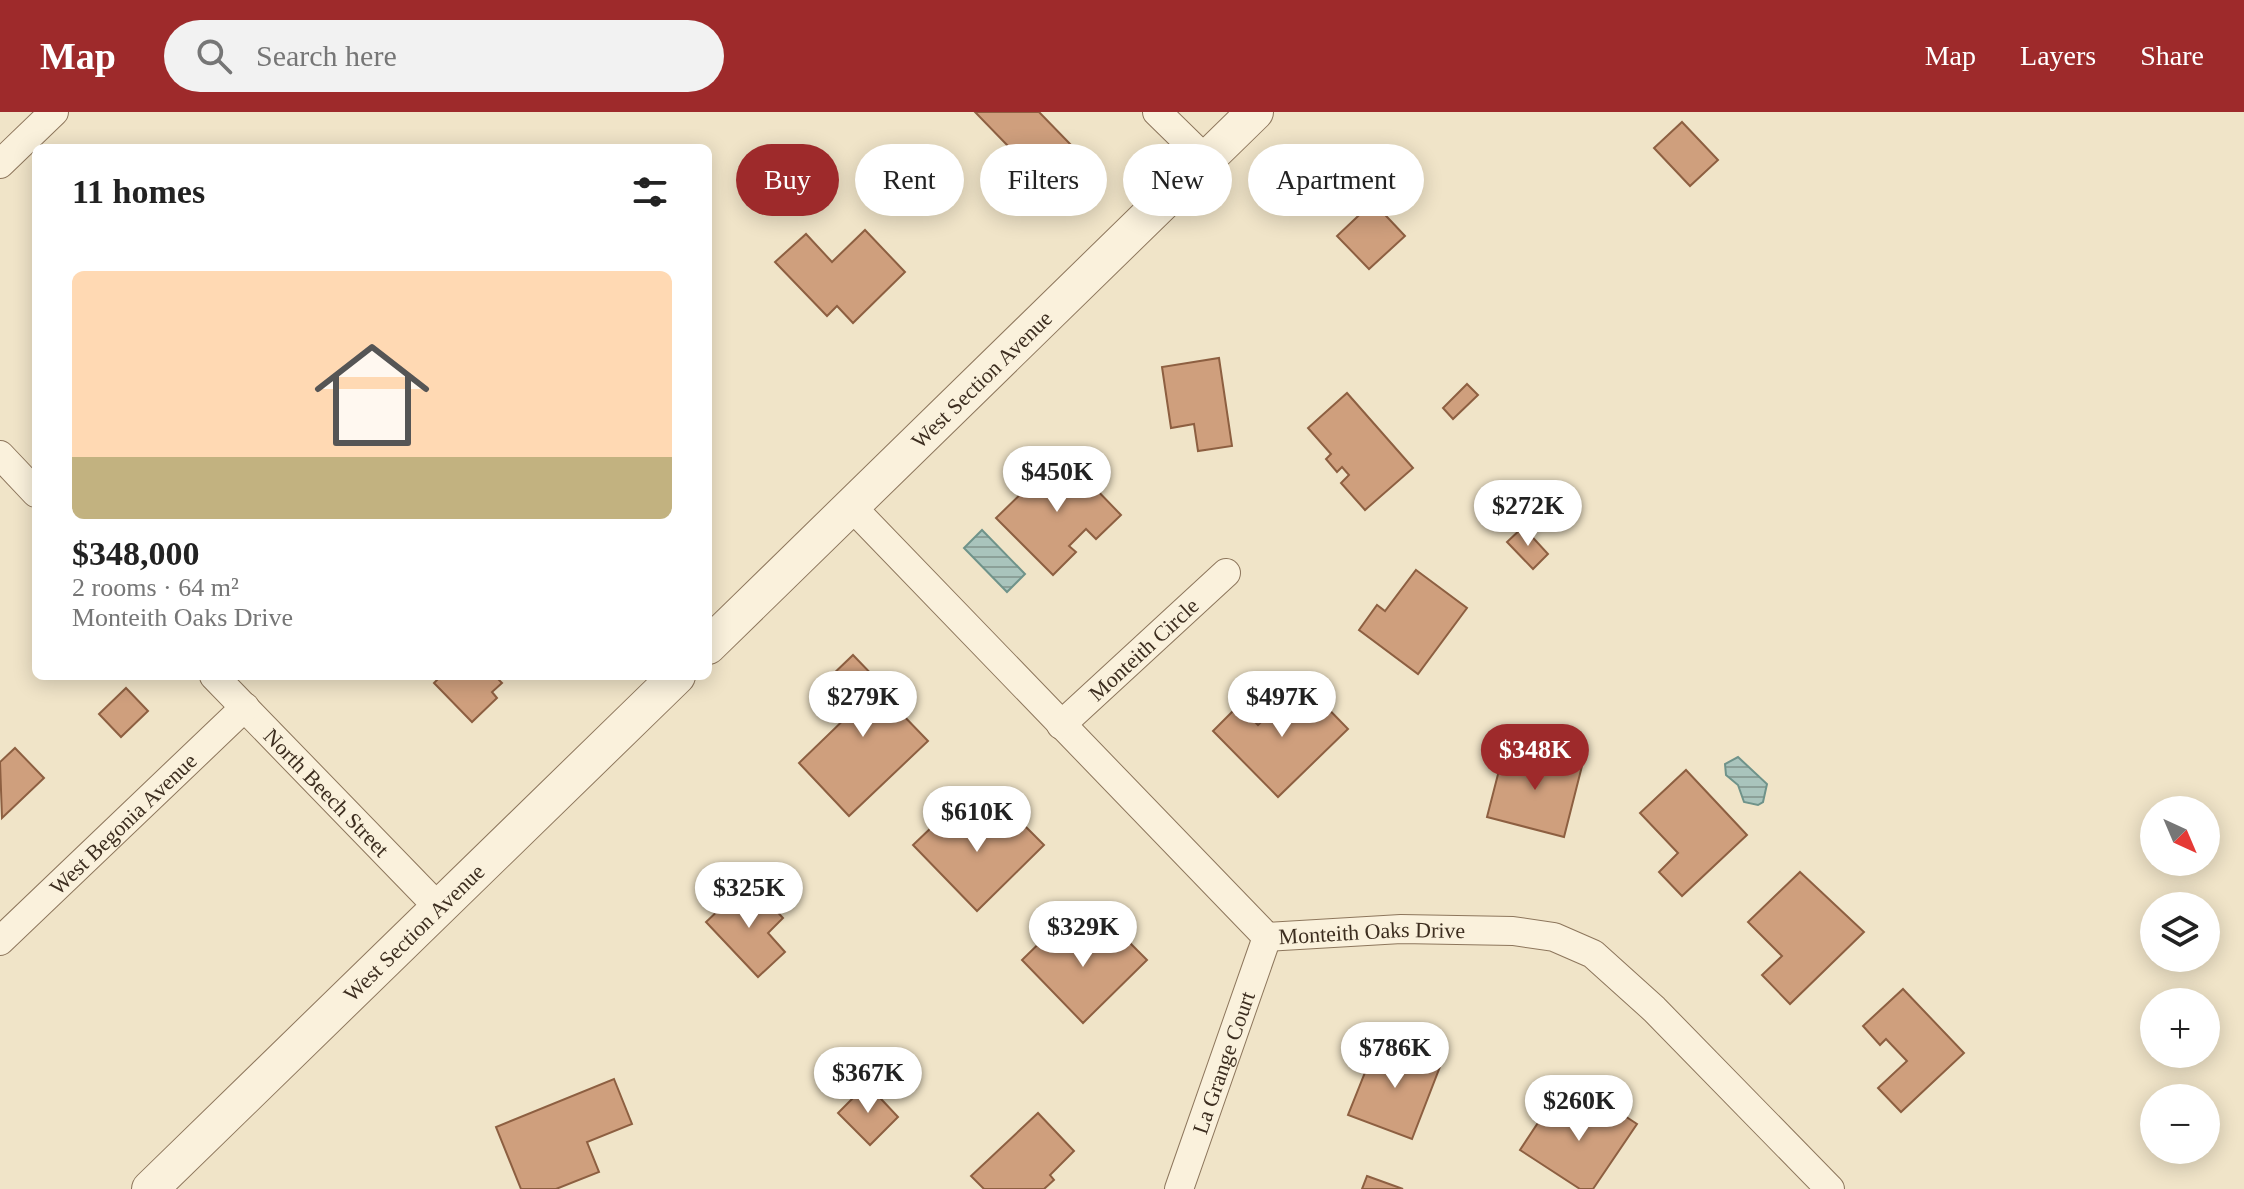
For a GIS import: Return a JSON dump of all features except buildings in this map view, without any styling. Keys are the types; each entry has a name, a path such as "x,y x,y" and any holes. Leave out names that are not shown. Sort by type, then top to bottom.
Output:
{"street":[{"path":"0,164 54,112"},
{"path":"1157,112 1190,144"},
{"name":"West Section Avenue","path":"1222,144 1255,112"},
{"name":"West Section Avenue","path":"712,642 1149,216"},
{"path":"0,455 32,489"},
{"name":"Monteith Oaks Drive","path":"851,506 1267,937 1401,929 1513,931 1554,937 1580,948 1593,954 1654,1009 1830,1189"},
{"name":"Monteith Circle","path":"1061,725 1226,573"},
{"name":"North Beech Street","path":"218,680 439,908"},
{"name":"West Section Avenue","path":"150,1189 673,680"},
{"name":"West Begonia Avenue","path":"0,941 245,707"},
{"name":"La Grange Court","path":"1179,1189 1267,937"}],"water":[{"path":"982,530 1025,574 1007,592 964,548"},
{"path":"1738,757 1767,784 1763,802 1758,805 1744,802 1738,785 1726,775 1725,764"}]}
